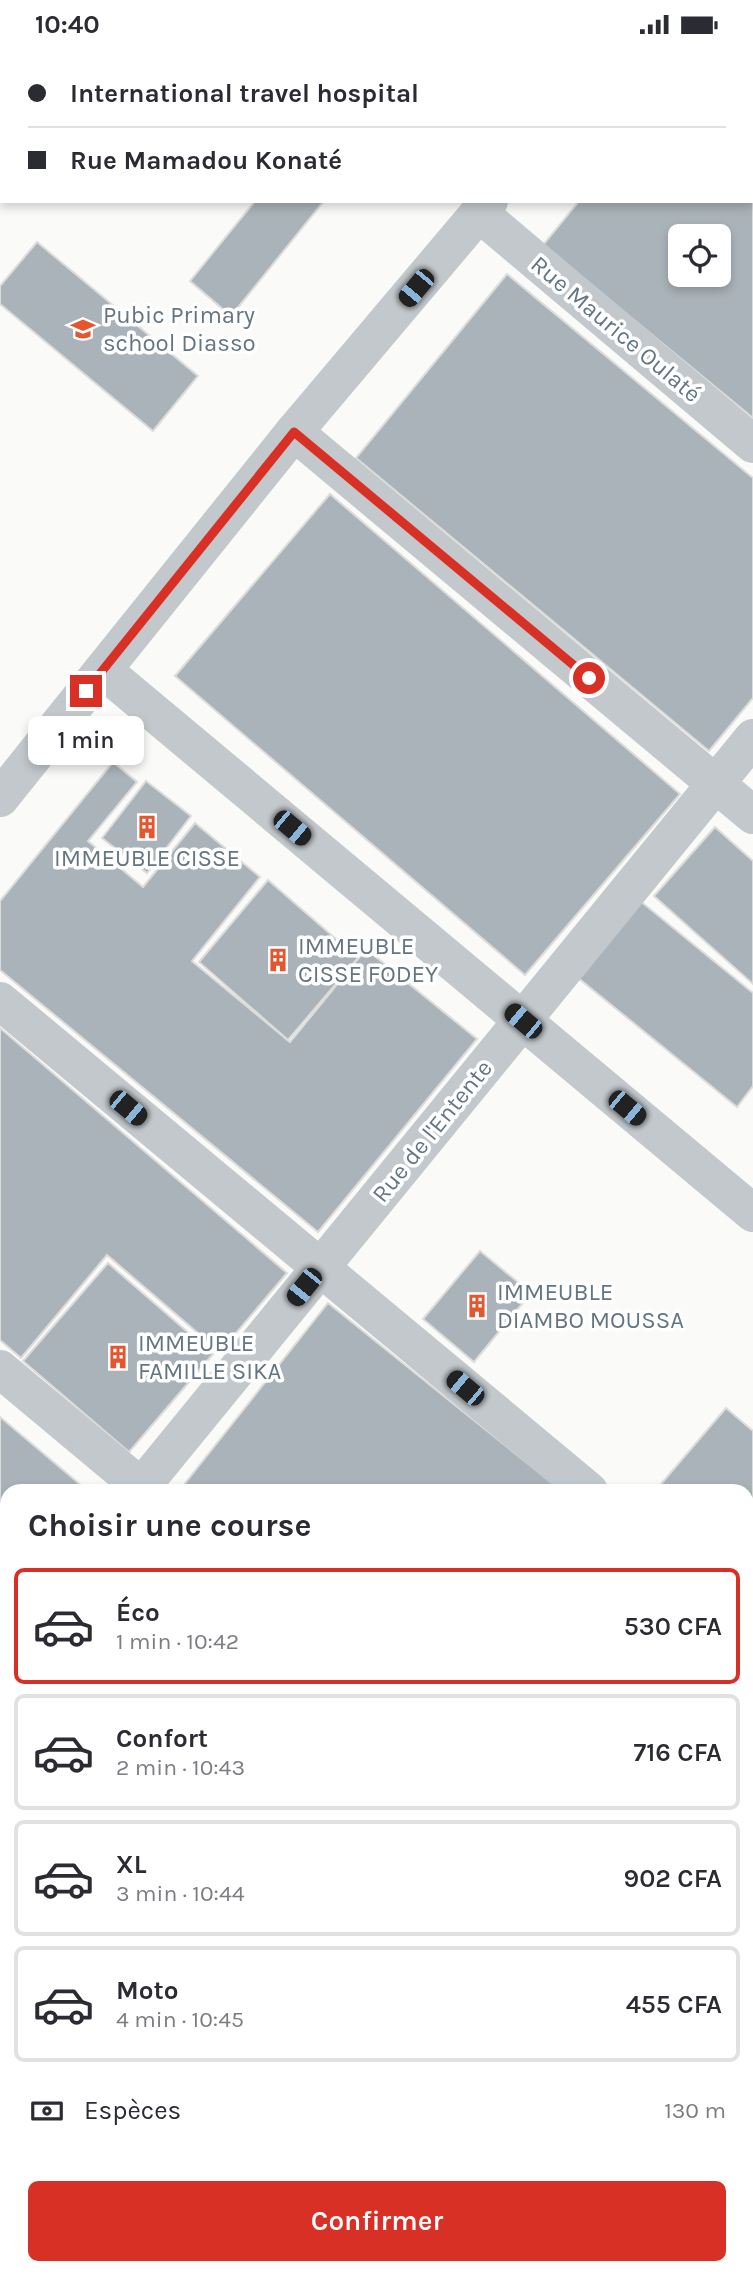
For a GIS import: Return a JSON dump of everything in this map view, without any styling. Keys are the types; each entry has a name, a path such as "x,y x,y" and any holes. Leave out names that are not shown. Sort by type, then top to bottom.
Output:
{"street":[{"path":"0,798 294,432 484,207"},
{"name":"Rue Maurice Oulaté","path":"484,207 753,445"},
{"path":"294,432 753,814"},
{"path":"103,670 753,1213"},
{"name":"Rue de l'Entente","path":"147,1484 753,739"},
{"path":"0,1001 581,1484"},
{"path":"0,1369 135,1484"}],"building":[{"path":"253,203 322,203 231,316 190,281"},
{"path":"577,203 753,203 753,418 543,245"},
{"path":"37,242 198,376 153,431 0,304 0,286"},
{"path":"507,274 753,478 753,698 709,751 356,458"},
{"path":"330,494 680,794 525,975 175,676"},
{"path":"113,762 137,782 88,841 143,887 195,823 260,877 192,961 290,1042 366,949 477,1039 318,1232 0,970 0,901"},
{"name":"IMMEUBLE CISSE","path":"146,781 191,816 147,873 102,838"},
{"path":"715,827 753,861 753,984 654,896"},
{"name":"IMMEUBLE CISSE FODEY","path":"268,880 358,958 288,1040 199,962"},
{"path":"639,900 753,993 753,1086 737,1107 577,977"},
{"path":"0,1028 287,1273 220,1352 107,1255 21,1358 0,1340"},
{"name":"IMMEUBLE DIAMBO MOUSSA","path":"480,1251 531,1293 474,1362 423,1319"},
{"name":"IMMEUBLE FAMILLE SIKA","path":"108,1263 213,1354 129,1452 23,1361"},
{"path":"328,1303 553,1484 185,1484"},
{"path":"726,1408 753,1431 753,1484 661,1484"},
{"path":"0,1417 80,1484 0,1484"}],"place":[{"name":"Pubic Primary school Diasso","path":"83,329"},
{"name":"IMMEUBLE CISSE","path":"147,827"},
{"name":"IMMEUBLE CISSE FODEY","path":"278,960"},
{"name":"IMMEUBLE DIAMBO MOUSSA","path":"477,1306"},
{"name":"IMMEUBLE FAMILLE SIKA","path":"118,1357"}],"route":[{"path":"86,691 294,432 589,678"}]}
